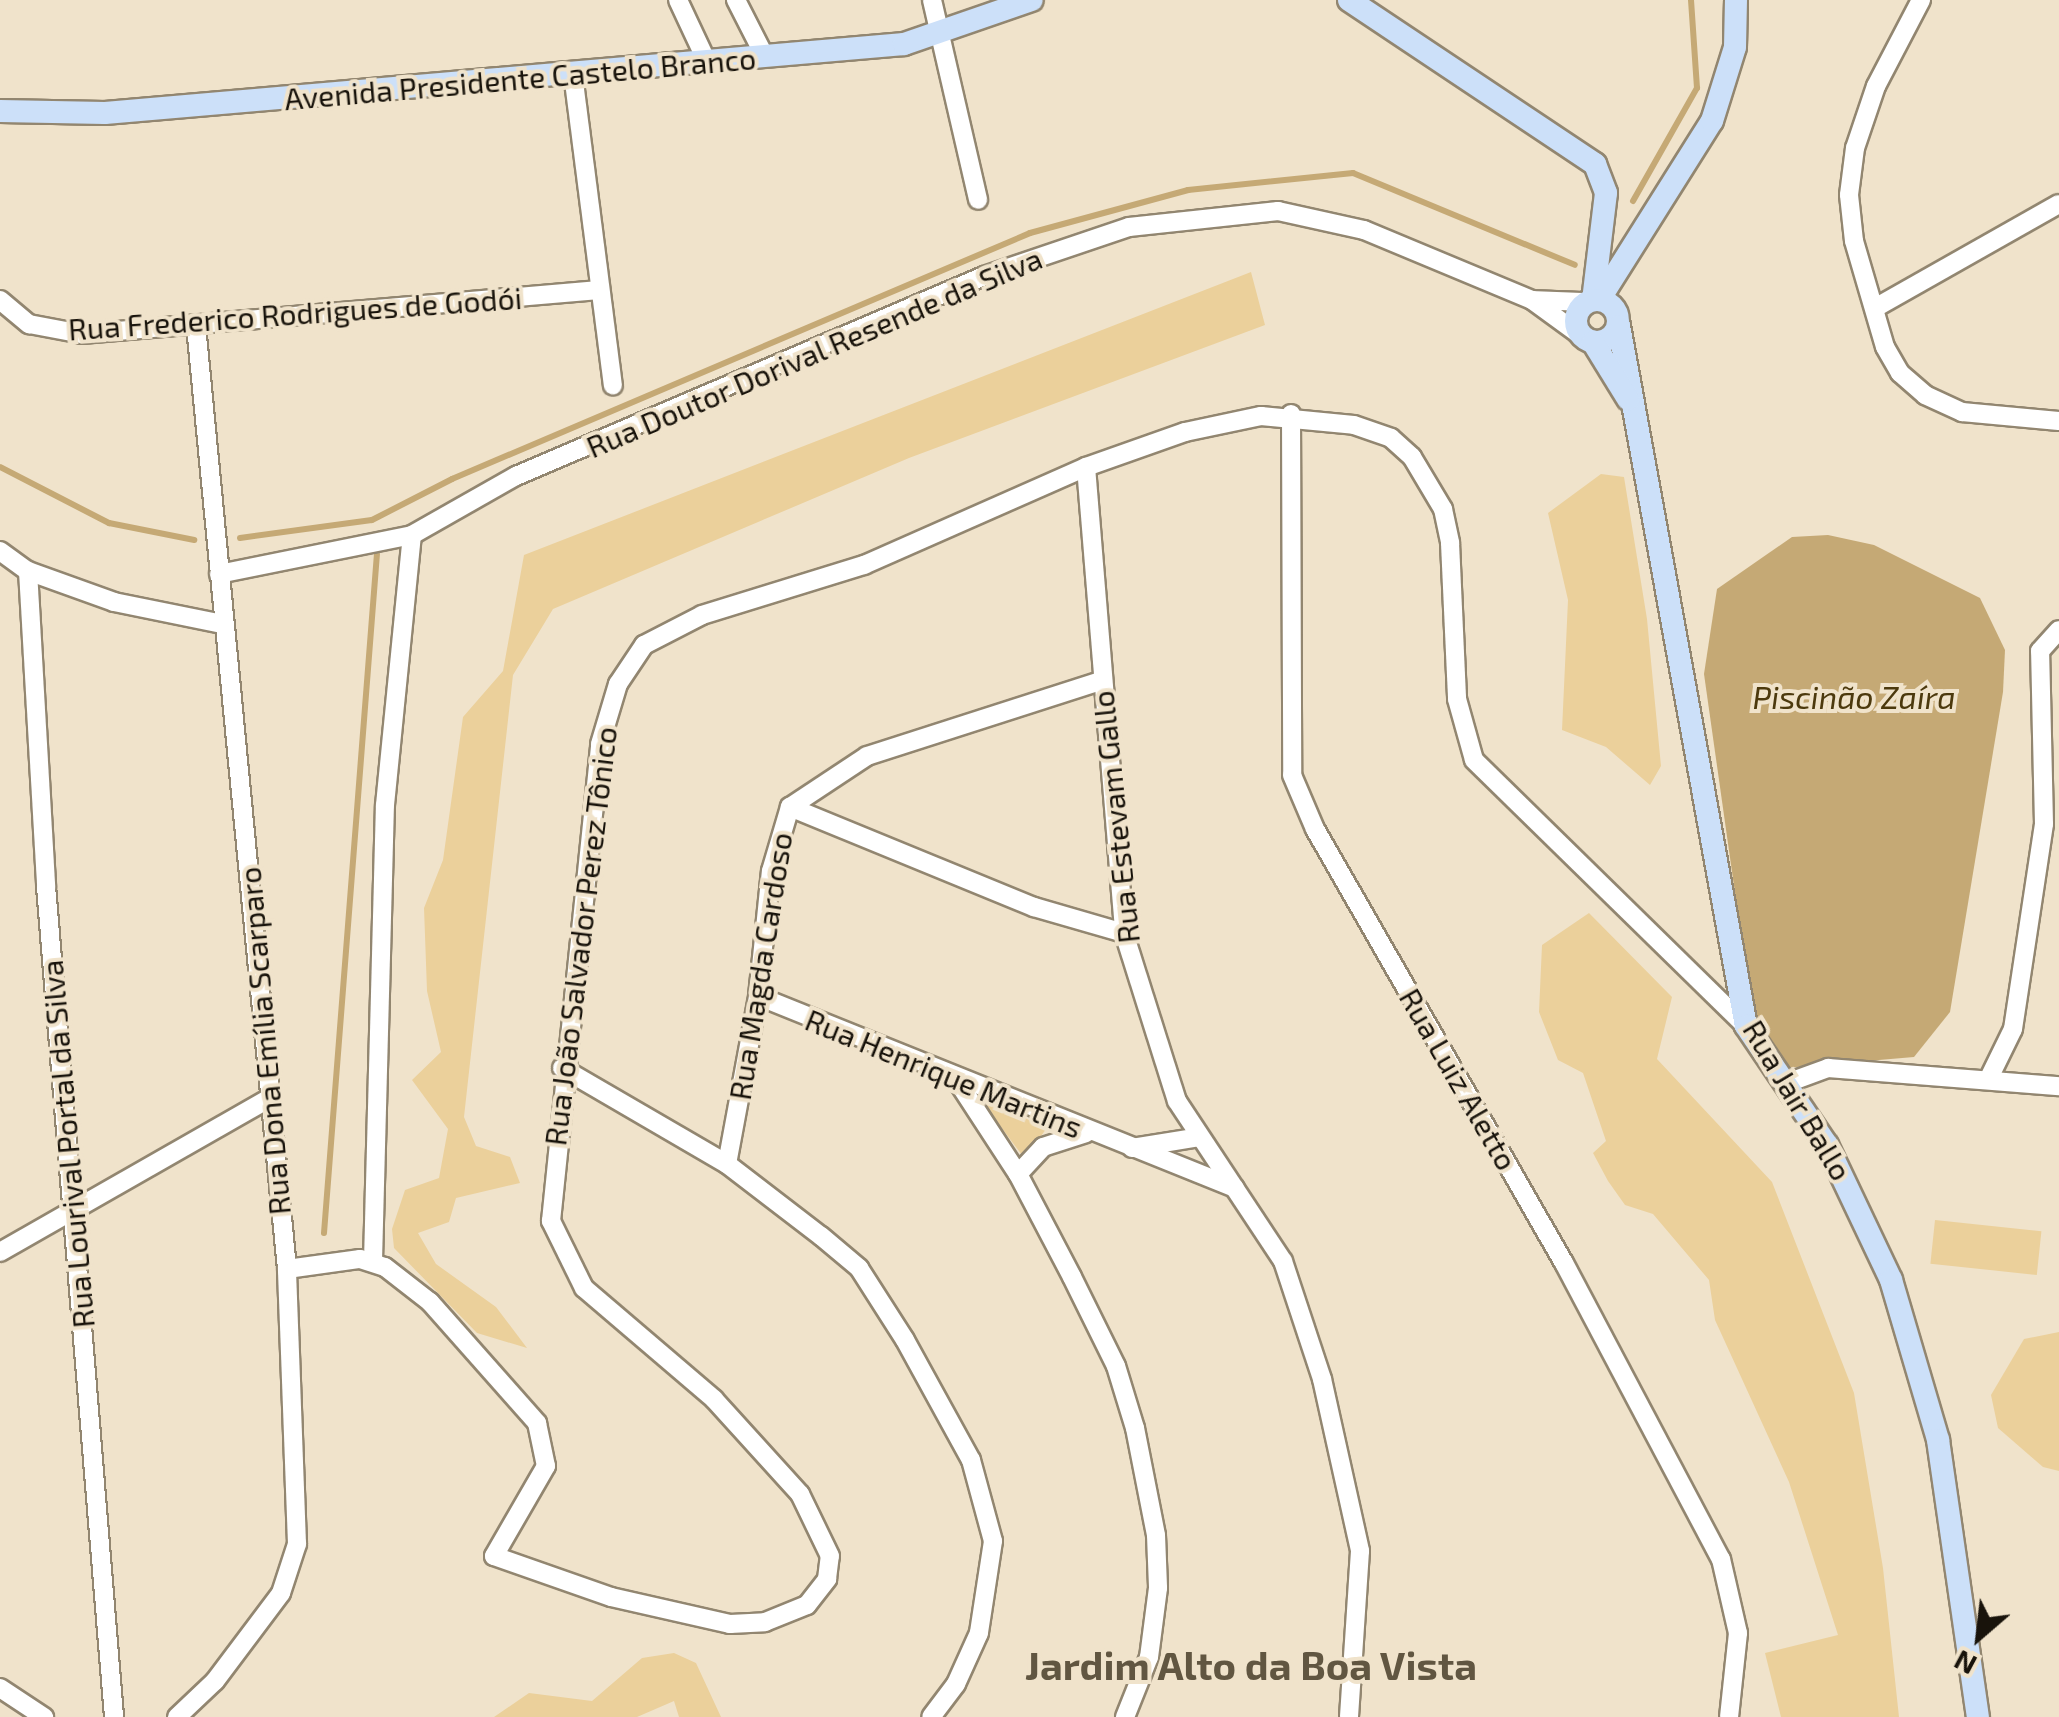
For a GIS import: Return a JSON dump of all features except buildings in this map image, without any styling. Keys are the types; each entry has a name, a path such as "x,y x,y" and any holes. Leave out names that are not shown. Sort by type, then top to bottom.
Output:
{"main road":[{"name":"Avenida Presidente Castelo Branco","path":"0,111 105,113 765,57 940,36 1032,0"},
{"path":"1350,0 1594,164 1606,193 1602,307 1608,340 1587,338 1577,314 1602,307"},
{"path":"1602,307 1618,266 1712,121 1734,46 1736,0"},
{"name":"Rua Jair Ballo","path":"1602,307 1638,415 1746,1026 1786,1083 1861,1206 1891,1280 1938,1440 1978,1717"},
{"name":"Rua Jair Ballo","path":"1587,338 1638,415"}],"street":[{"path":"678,0 707,62"},
{"path":"736,0 765,57"},
{"path":"932,0 978,200"},
{"path":"1921,0 1876,86 1855,148 1854,241 1885,347 1900,373 1925,395 1962,412 2059,421"},
{"path":"573,74 613,385"},
{"path":"1876,308 2059,204"},
{"name":"Rua Doutor Dorival Resende da Silva","path":"218,574 412,535 516,476 984,276 1129,228 1278,212 1364,230 1532,300 1587,338"},
{"name":"Rua Frederico Rodrigues de Godói","path":"0,300 29,324 54,332 196,326 599,290"},
{"name":"Rua Doutor Dorival Resende da Silva","path":"1532,300 1602,307"},
{"name":"Rua Dona Emília Scarparo","path":"177,1717 215,1681 291,1570 297,1416 287,1269 266,1100 196,326"},
{"name":"Rua João Salvador Perez Tônico","path":"373,1261 430,1302 492,1368 544,1438 546,1466 539,1487 494,1556 611,1597 730,1624 765,1622 807,1605 827,1578 830,1556 800,1494 714,1399 611,1317 558,1246 549,1195 562,1068 600,744 618,684 644,646 702,615 864,565 1086,467 1185,432 1291,414 1354,424 1391,438 1412,457 1442,509 1450,543 1459,713 1474,760 1746,1026"},
{"name":"Rua Luiz Aletto","path":"1291,414 1292,775 1315,829 1564,1263 1722,1558 1738,1633 1730,1717"},
{"name":"Rua Estevam Gallo","path":"1086,467 1124,934 1177,1101 1283,1261 1300,1307 1360,1551 1349,1717"},
{"path":"287,1269 373,1261 385,806 412,535"},
{"path":"0,551 28,571 114,602 222,624"},
{"name":"Rua Lourival Portal da Silva","path":"28,571 31,686 114,1717"},
{"path":"1990,1076 2013,1028 2051,826 2040,651 2059,630"},
{"name":"Rua Magda Cardoso","path":"727,1164 758,996 771,871 790,807 867,756 1101,682"},
{"path":"790,807 1034,907 1124,934"},
{"name":"Rua Henrique Martins","path":"758,996 1086,1133 1237,1188"},
{"path":"562,1068 727,1164 865,1276 961,1443 988,1505 991,1578 979,1633 956,1684 932,1717"},
{"path":"1786,1083 1828,1068 1990,1076 2059,1086"},
{"path":"954,1076 1018,1174 1116,1366 1149,1490 1156,1624 1125,1717"},
{"path":"0,1252 266,1100"},
{"path":"1018,1174 1043,1147 1086,1133"},
{"name":"Rua Henrique Martins","path":"1132,1148 1199,1137"},
{"path":"0,1688 44,1717"}],"shaded area":[{"path":"1251,272 1265,325 909,458 553,609 513,675 464,1117 476,1146 510,1157 520,1183 456,1198 449,1222 418,1233 436,1264 496,1307 527,1348 477,1333 394,1248 392,1229 405,1190 439,1178 448,1129 412,1080 441,1052 427,991 424,908 443,860 463,717 503,671 524,555"},
{"path":"1601,474 1624,477 1647,619 1661,766 1650,785 1606,747 1562,730 1568,600 1548,513"},
{"path":"1589,913 1672,997 1657,1059 1772,1182 1854,1393 1883,1568 1899,1717 1781,1717 1765,1653 1838,1635 1789,1482 1715,1320 1709,1280 1653,1214 1625,1205 1608,1181 1593,1153 1606,1141 1583,1073 1558,1060 1539,1012 1542,945"},
{"path":"974,1091 1046,1129 1025,1159"},
{"path":"1935,1220 2041,1231 2037,1275 1930,1264"},
{"path":"2059,1332 2059,1471 2043,1467 1998,1428 1991,1395 2024,1339"},
{"path":"674,1653 696,1663 721,1717 679,1717 674,1701 637,1717 494,1717 529,1693 592,1701 642,1658"}],"water":[{"name":"Piscinão Zaíra","path":"1828,535 1874,545 1980,598 2005,650 2003,692 1950,1012 1914,1057 1785,1068 1753,1020 1704,674 1717,589 1792,537"}],"waterway":[{"path":"1633,201 1697,88 1691,0"},
{"path":"240,538 372,520 452,479 1030,233 1188,190 1353,173 1575,265"},
{"path":"0,467 109,523 194,540"},
{"path":"324,1233 377,554"}],"district":[{"name":"Jardim Alto da Boa Vista","path":"1251,1664"}]}
